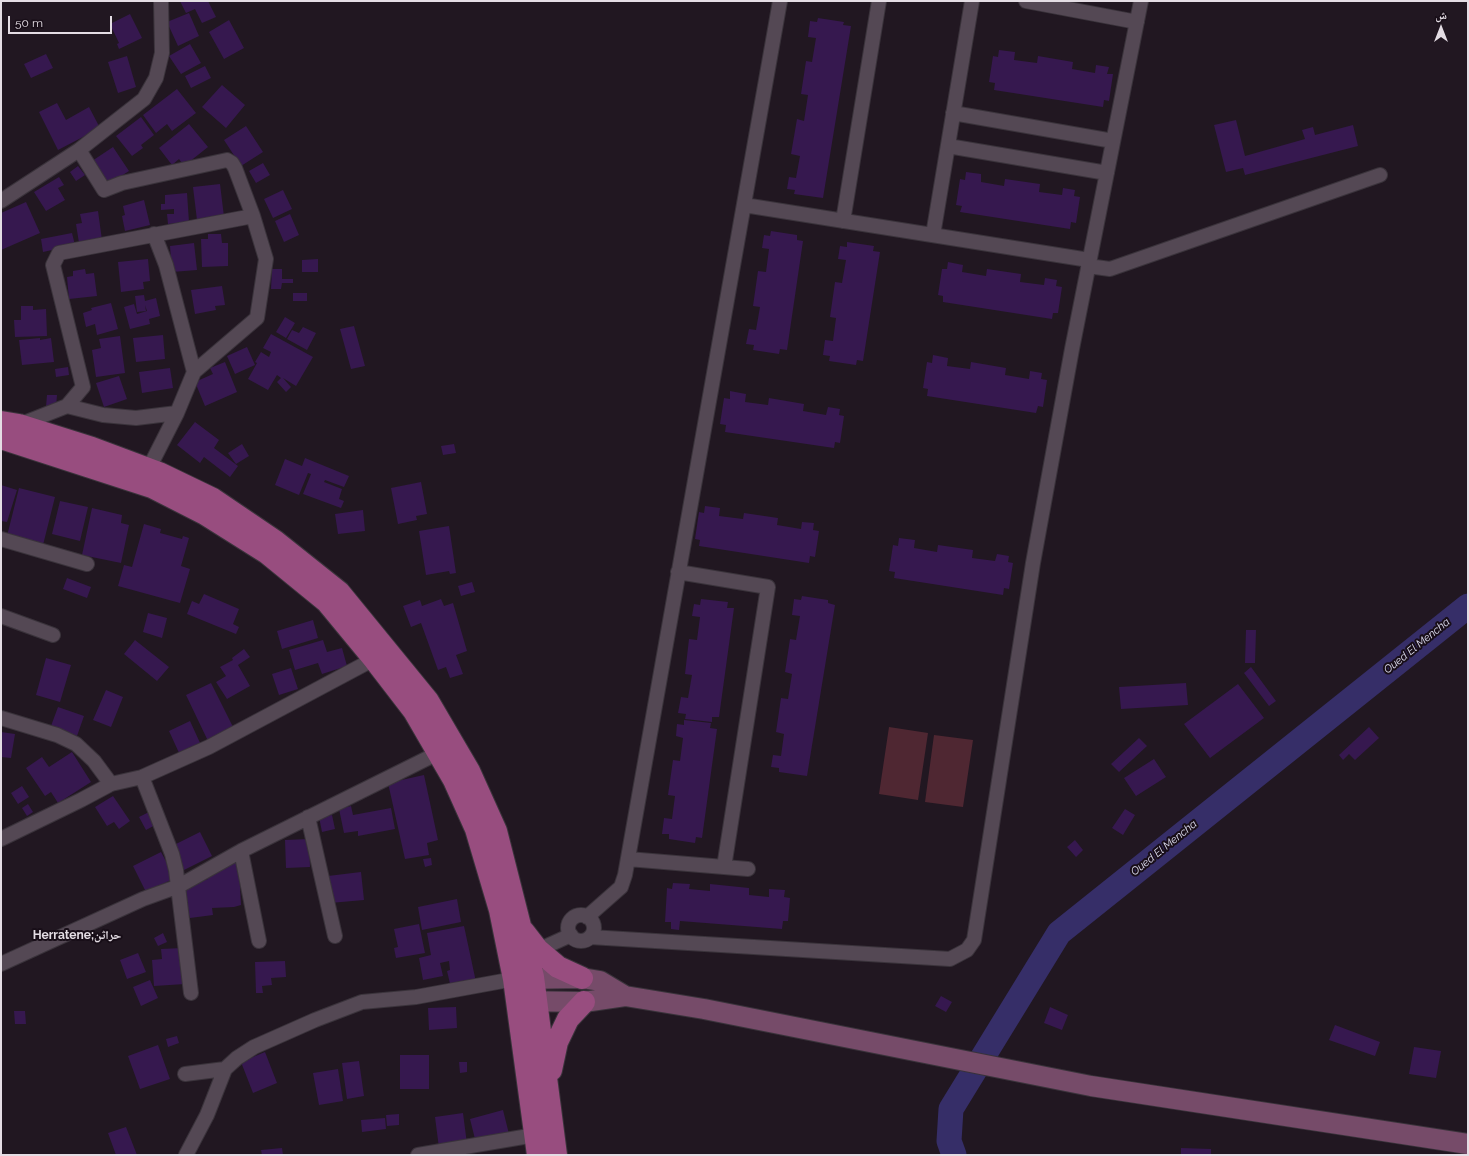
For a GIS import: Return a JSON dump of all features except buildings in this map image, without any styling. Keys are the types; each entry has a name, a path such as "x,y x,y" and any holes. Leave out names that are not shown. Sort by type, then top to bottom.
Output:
{"main road":[{"path":"10,423 92,448 148,470 213,499 275,541 339,592 428,701 469,771 496,831 522,930 523,978 537,1145"},
{"path":"1,438 152,487 205,514 267,553 327,602 414,710 454,780 476,830 500,910 523,978"},
{"path":"522,930 538,950 558,967 582,978"},
{"path":"523,978 582,978 600,981 625,996 915,1050 1091,1086 1468,1144"},
{"path":"526,1001 584,1002 625,996"},
{"path":"526,1001 547,1087 556,1155"},
{"path":"547,1087 557,1042 568,1019 584,1002"}],"street":[{"path":"1,201 79,150 144,99 156,78 162,53 161,1"},
{"path":"587,917 622,887 628,859 780,1"},
{"path":"843,220 879,1"},
{"path":"933,235 972,1"},
{"path":"1026,1 1137,22"},
{"path":"590,937 594,926 587,917 579,915 572,919 568,927 570,936 574,939 582,941 590,937 950,959 967,950 974,940 1033,563 1106,173 1141,1"},
{"path":"954,113 1113,141"},
{"path":"948,146 1106,173"},
{"path":"79,150 104,190 126,182 227,160 232,163 235,168 253,216 266,259 257,318 194,372 177,414 148,470"},
{"path":"744,205 933,235 1089,263 1110,269 1380,175"},
{"path":"67,406 83,387 53,266 59,253 253,216"},
{"path":"154,234 166,265 194,372"},
{"path":"10,423 67,406 103,415 136,418 177,414"},
{"path":"1,539 87,564"},
{"path":"678,572 768,587 724,867"},
{"path":"1,616 53,635"},
{"path":"1,838 111,784 142,777 209,747 374,659"},
{"path":"1,718 57,734 76,744 94,761 111,784"},
{"path":"1,964 143,899 179,886 241,851 438,753"},
{"path":"142,777 172,854 179,886 192,993"},
{"path":"308,818 335,936"},
{"path":"241,851 259,941"},
{"path":"628,859 748,869"},
{"path":"538,950 570,936"},
{"path":"186,1155 207,1115 225,1069 237,1058 254,1048 315,1020 362,1002 416,997 523,978"},
{"path":"185,1074 225,1069"},
{"path":"418,1155 537,1145"}],"shaded area":[{"path":"889,727 928,733 918,800 879,794"},
{"path":"934,735 973,740 963,807 925,802"}],"waterway":[{"name":"Oued El Mencha","path":"954,1155 949,1141 951,1109 1059,933 1468,606"}],"district":[{"name":"Herratene;حراثن","path":"77,935"}]}
